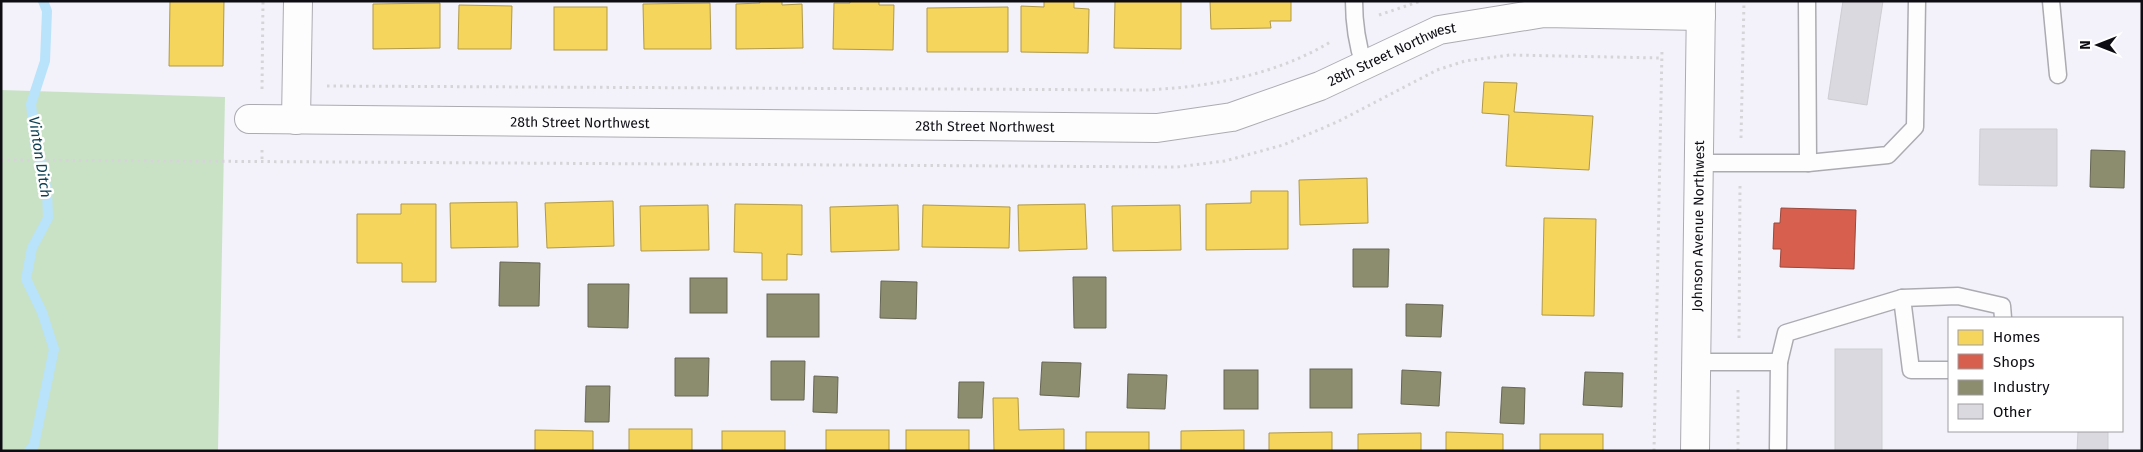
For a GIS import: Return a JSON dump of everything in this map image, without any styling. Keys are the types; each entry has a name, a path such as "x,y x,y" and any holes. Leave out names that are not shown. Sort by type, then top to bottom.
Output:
{"street":[{"path":"296,120 298,1"},
{"name":"28th Street Northwest","path":"255,120 1157,128 1232,117 1320,86 1439,30 1544,13 1701,9"},
{"name":"Johnson Avenue Northwest","path":"1695,451 1701,9"}],"lane":[{"path":"1354,1 1357,43 1364,66"},
{"path":"1807,1 1808,164"},
{"path":"1699,163 1808,164 1888,155 1915,128 1917,1"},
{"path":"2051,1 2058,75"},
{"path":"1778,448 1779,362 1786,333 1902,298 1958,296 2002,306 2003,317"},
{"path":"1902,298 1911,370 1948,370"},
{"path":"1696,362 1779,362"}],"path":[{"path":"262,162 255,120 263,1"},
{"path":"296,86 1172,89 1238,80 1322,47 1383,13 1422,1"},
{"path":"1738,451 1744,1"},
{"path":"1654,451 1662,50"},
{"path":"1,160 72,161"}],"green space":[{"path":"1,90 225,97 218,451 1,451"}],"building: Homes":[{"path":"170,1 224,1 223,66 169,66"},
{"path":"760,1 782,1 782,5 802,4 803,48 736,49 736,4 760,3"},
{"path":"850,1 879,1 879,5 894,5 893,50 833,49 834,3 850,3"},
{"path":"1044,1 1074,1 1074,8 1089,9 1088,53 1021,52 1021,6 1044,7"},
{"path":"1115,1 1181,1 1181,49 1114,48"},
{"path":"1210,1 1291,1 1291,21 1270,21 1271,28 1211,29"},
{"path":"440,3 440,48 373,49 373,4"},
{"path":"710,3 711,49 644,49 643,4"},
{"path":"459,5 512,6 511,49 458,49"},
{"path":"554,7 607,7 607,50 554,50"},
{"path":"1008,7 1008,52 927,52 927,8"},
{"path":"1484,82 1517,83 1514,112 1593,116 1589,170 1506,166 1509,115 1482,113"},
{"path":"1367,178 1368,223 1300,225 1299,180"},
{"path":"1251,191 1288,191 1288,249 1206,250 1206,204 1251,203"},
{"path":"613,201 614,246 547,248 545,203"},
{"path":"517,202 518,247 451,248 450,203"},
{"path":"401,204 436,204 436,282 402,282 402,263 357,263 357,214 401,214"},
{"path":"735,204 802,205 802,255 787,254 787,280 762,280 762,253 734,252"},
{"path":"1085,204 1087,249 1019,251 1018,205"},
{"path":"708,205 709,250 641,251 640,206"},
{"path":"898,205 899,250 831,252 830,207"},
{"path":"923,205 1010,207 1009,248 922,247"},
{"path":"1180,205 1181,250 1113,251 1112,206"},
{"path":"1544,218 1596,219 1594,316 1542,315"},
{"path":"993,398 1018,398 1019,430 1064,429 1064,451 994,451"},
{"path":"629,429 692,429 692,451 629,451"},
{"path":"535,430 593,431 593,451 535,451"},
{"path":"826,430 889,430 889,451 826,451"},
{"path":"906,430 969,430 969,451 906,451"},
{"path":"1244,430 1244,451 1181,451 1181,431"},
{"path":"722,431 785,431 785,451 722,451"},
{"path":"1086,432 1149,432 1149,451 1086,451"},
{"path":"1332,432 1332,451 1269,451 1269,433"},
{"path":"1446,432 1503,434 1503,451 1446,451"},
{"path":"1421,433 1421,451 1358,451 1358,434"},
{"path":"1540,434 1603,434 1603,451 1540,451"}],"building: Shops":[{"path":"1781,208 1856,210 1854,269 1780,267 1781,249 1773,249 1774,223 1780,223"}],"building: Industry":[{"path":"2091,150 2125,151 2124,188 2090,187"},
{"path":"1353,249 1389,249 1388,287 1353,287"},
{"path":"500,262 540,263 539,306 499,306"},
{"path":"1073,277 1106,277 1106,328 1074,328"},
{"path":"690,278 727,278 727,313 690,313"},
{"path":"881,281 917,282 916,319 880,318"},
{"path":"588,284 629,284 628,328 588,327"},
{"path":"767,294 819,294 819,337 767,337"},
{"path":"1406,304 1443,305 1441,337 1406,336"},
{"path":"675,358 709,358 708,396 675,396"},
{"path":"771,361 805,361 804,400 771,400"},
{"path":"1042,362 1081,363 1079,397 1040,395"},
{"path":"1310,369 1352,369 1352,408 1310,408"},
{"path":"1224,370 1258,370 1258,409 1224,409"},
{"path":"1402,370 1441,372 1439,406 1401,404"},
{"path":"1585,372 1623,373 1622,407 1583,405"},
{"path":"1128,374 1167,375 1165,409 1127,408"},
{"path":"814,376 838,377 837,413 813,412"},
{"path":"959,382 984,382 982,418 958,418"},
{"path":"586,386 610,386 609,422 585,422"},
{"path":"1502,387 1525,388 1524,424 1500,423"}],"building: Other":[{"path":"1843,1 1883,1 1867,105 1828,99"},
{"path":"1980,129 2057,129 2057,186 1979,185"},
{"path":"1835,349 1882,349 1882,451 1835,451"},
{"path":"2078,432 2108,432 2108,451 2077,451"}],"waterway":[{"name":"Vinton Ditch","path":"29,451 34,445 54,349 42,312 26,279 32,248 48,218 47,190 35,143 31,104 45,61 47,11 43,1"}]}
